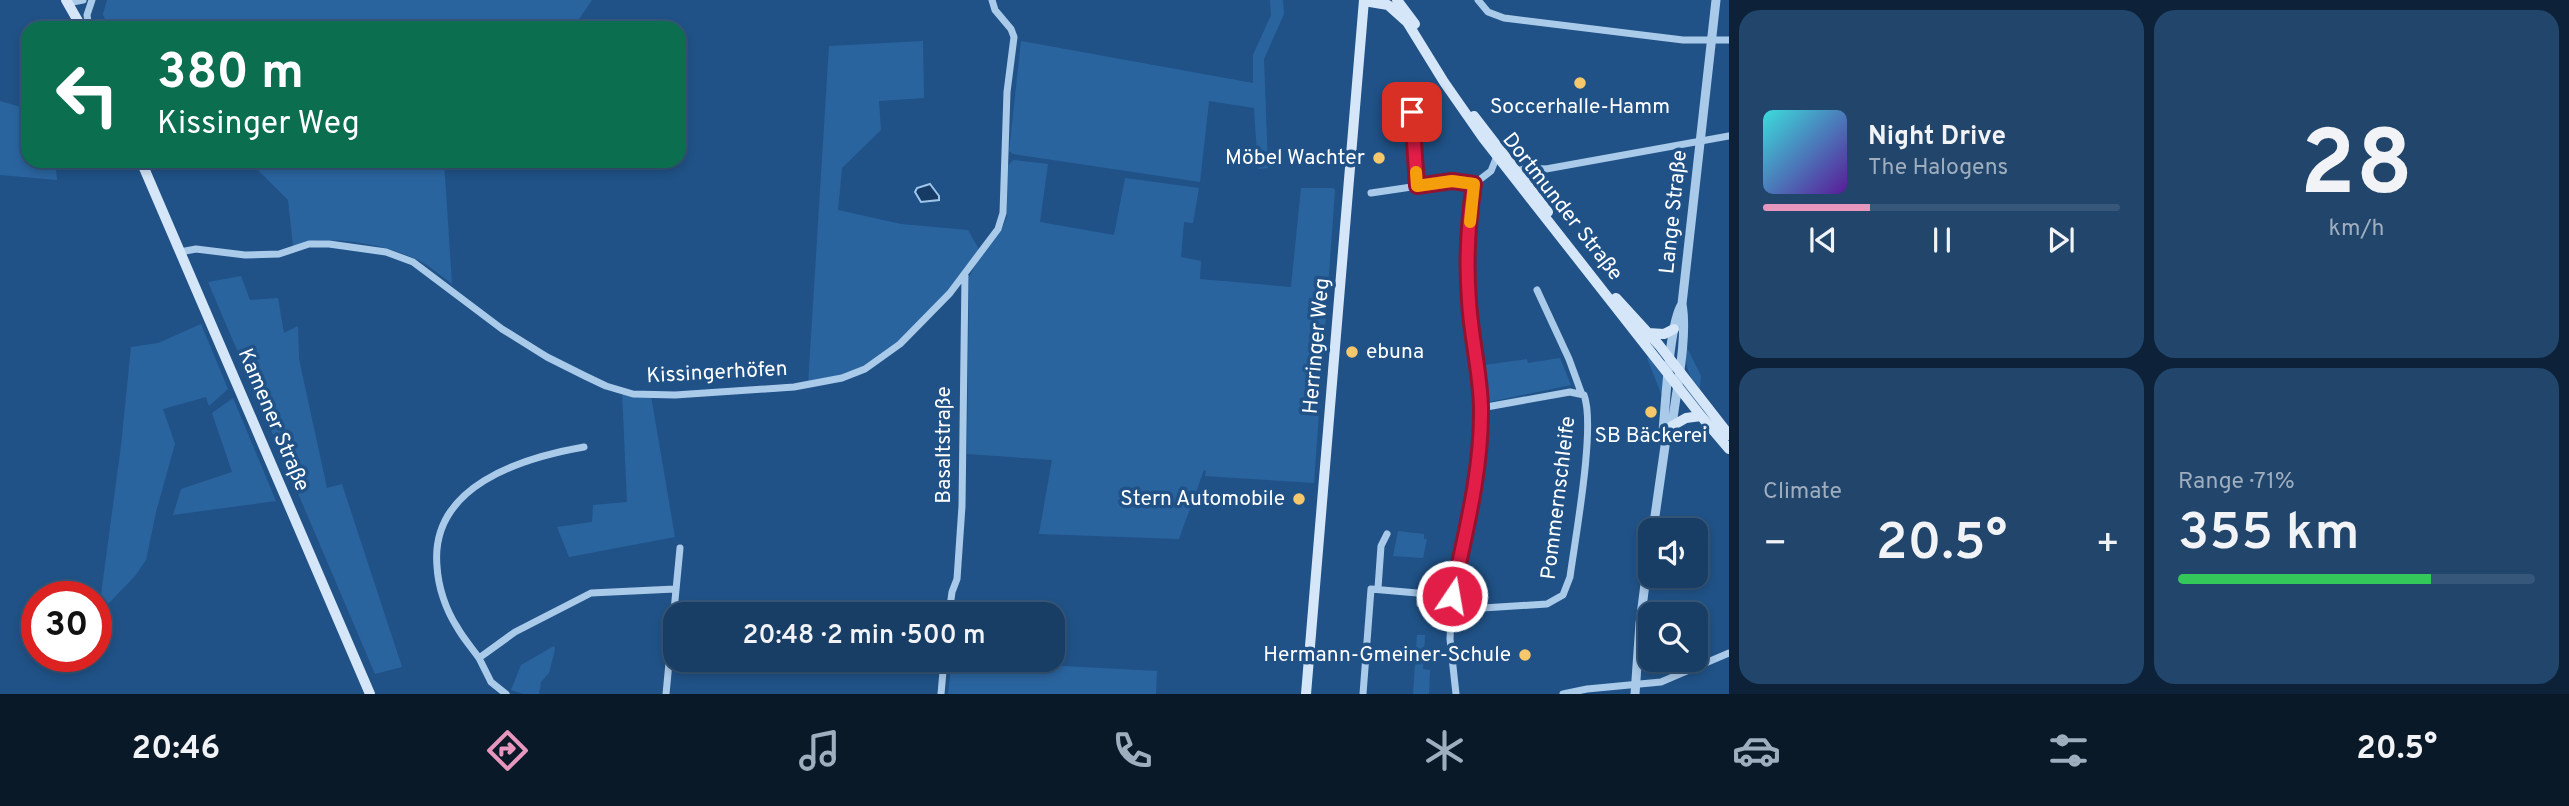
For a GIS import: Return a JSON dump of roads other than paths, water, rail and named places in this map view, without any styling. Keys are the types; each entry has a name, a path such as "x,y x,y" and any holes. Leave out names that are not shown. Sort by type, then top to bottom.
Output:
{"main road":[{"name":"Dortmunder Straße","path":"1397,0 1406,9 1441,67 1511,171"},
{"path":"68,1 78,21"},
{"name":"Dortmunder Straße","path":"1364,1 1388,5 1406,22 1444,82 1497,156 1671,361 1677,385 1729,449"},
{"name":"Herringer Weg","path":"1306,694 1364,1"},
{"name":"Kamener Straße","path":"144,168 370,694"},
{"name":"Dortmunder Straße","path":"1522,184 1674,373 1729,435"},
{"path":"1648,333 1664,334 1674,329"},
{"path":"1671,426 1686,418 1701,416"}],"street":[{"path":"68,1 83,0"},
{"path":"88,21 92,0"},
{"name":"Kissingerhöfen","path":"180,252 196,249 245,255 279,254 309,244 386,251 425,270 494,323 547,357 606,386 651,396 794,387 853,375 900,344 965,275 998,229 1003,213 1007,92 1014,46 1011,29 995,10 992,0"},
{"path":"1478,0 1488,12 1504,18 1683,40 1729,40"},
{"name":"Lange Straße","path":"1666,439 1663,430 1684,315 1682,304 1716,0"},
{"path":"1411,94 1417,186"},
{"path":"1491,171 1546,169 1729,136"},
{"path":"1456,694 1451,665 1452,596 1476,480 1481,408 1479,367 1469,301 1471,203 1474,184 1491,171 1497,156"},
{"path":"1522,184 1546,169"},
{"path":"1371,193 1452,181 1474,184"},
{"name":"Basaltstraße","path":"951,602 957,579 962,506 965,275"},
{"path":"1538,290 1581,392"},
{"name":"Lange Straße","path":"1671,361 1677,312 1682,304"},
{"name":"Lange Straße","path":"1655,518 1677,385"},
{"name":"Pommernschleife","path":"1451,608 1547,604 1563,595 1570,577 1585,456 1586,400 1581,392 1481,408"},
{"path":"506,694 491,682 479,657 456,625 440,589 436,553 443,521 467,493 506,469 531,459 584,447"},
{"path":"1378,589 1381,546 1387,534"},
{"path":"675,602 680,548"},
{"path":"1635,690 1646,588"},
{"path":"479,657 515,632 591,593 675,589"},
{"path":"1363,694 1371,589 1452,596"},
{"path":"1420,593 1420,604 1451,608"},
{"path":"1563,694 1587,689 1635,690 1729,653"},
{"path":"666,694 670,672"},
{"path":"941,694 943,672"}],"place":[{"name":"Soccerhalle-Hamm","path":"1580,83"},
{"name":"Möbel Wachter","path":"1379,158"},
{"name":"ebuna","path":"1352,352"},
{"name":"SB Bäckerei","path":"1651,412"},
{"name":"Stern Automobile","path":"1299,499"},
{"name":"Hermann-Gmeiner-Schule","path":"1525,655"}]}
